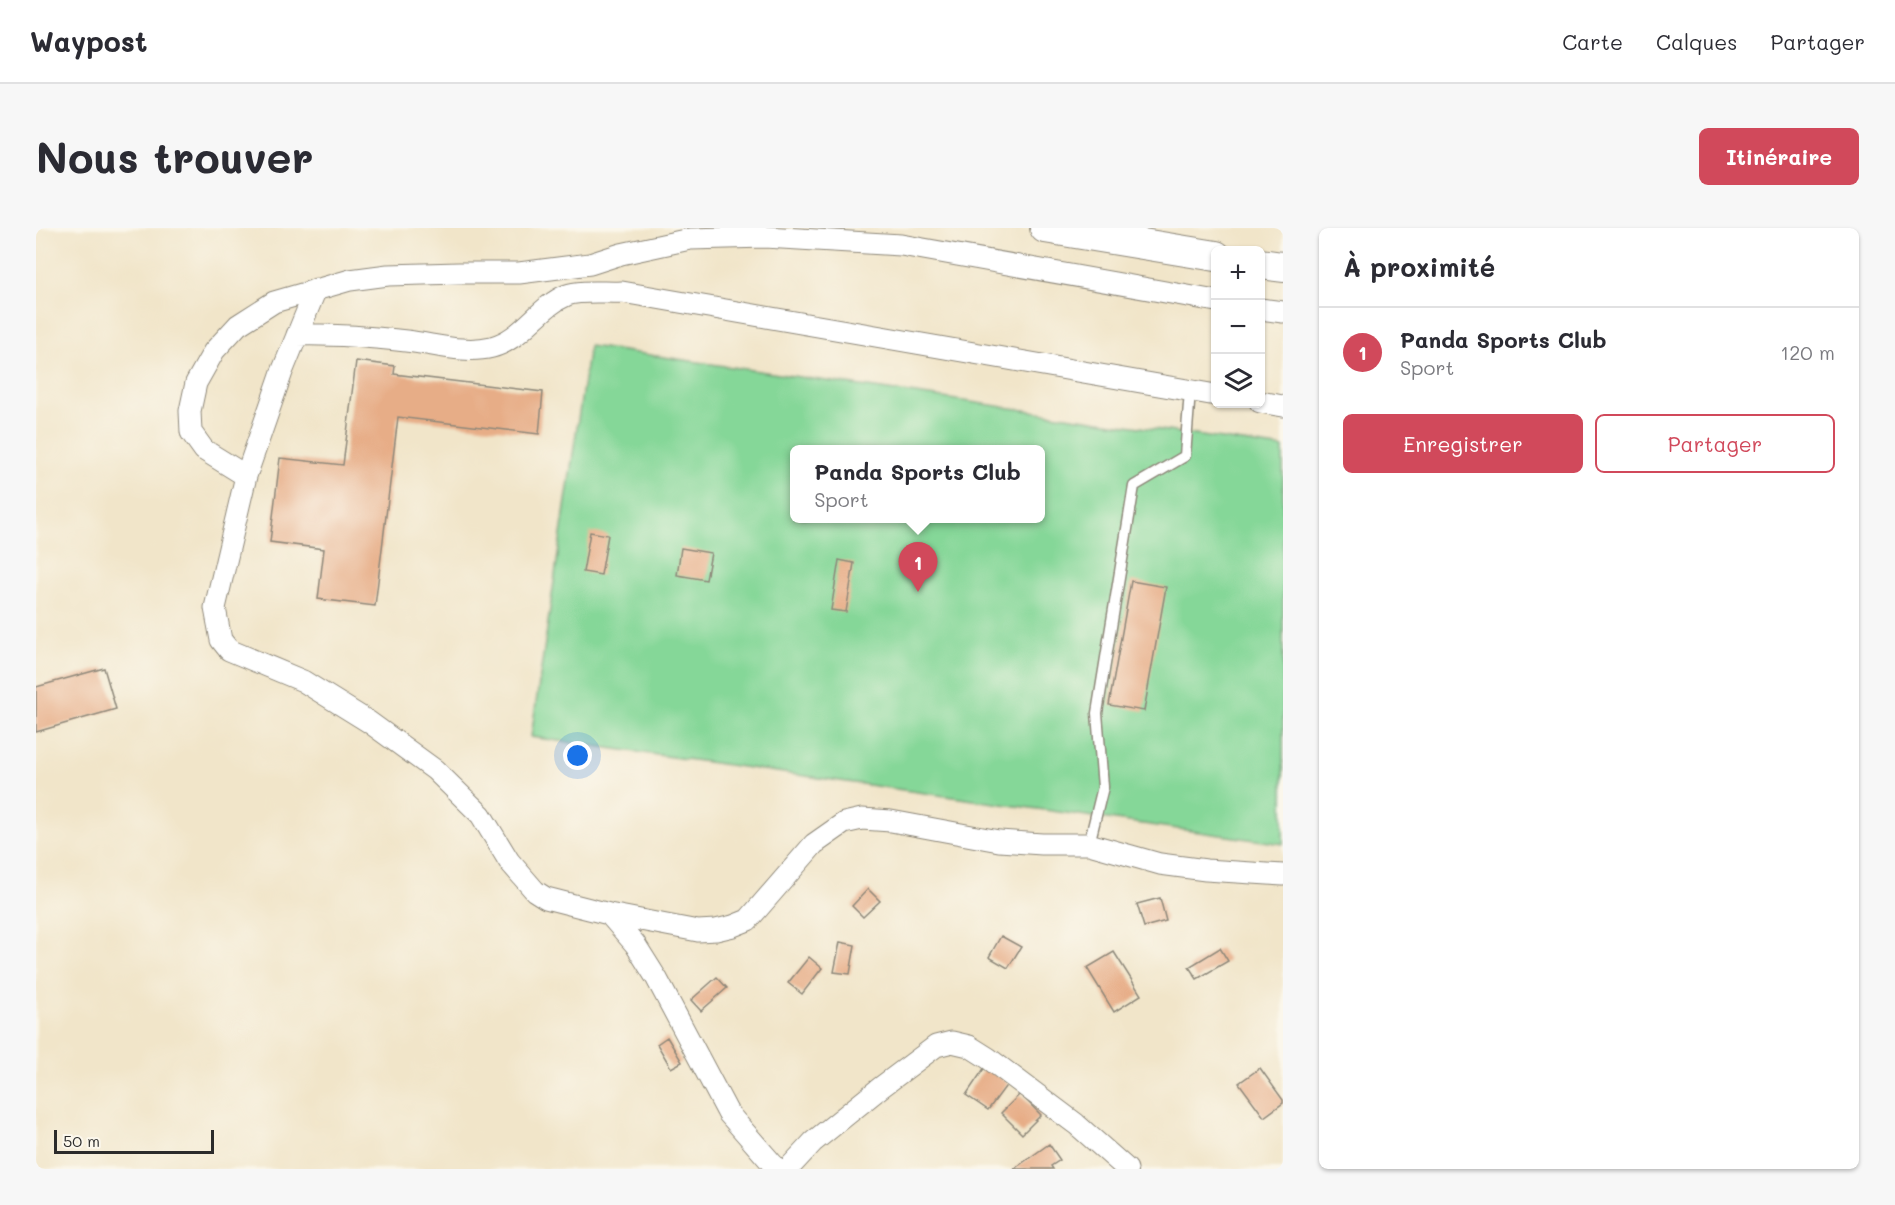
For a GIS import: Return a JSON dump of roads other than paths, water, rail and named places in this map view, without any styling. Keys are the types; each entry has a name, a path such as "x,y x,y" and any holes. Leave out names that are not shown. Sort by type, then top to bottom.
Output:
{"street":[{"path":"1045,228 1211,255"},
{"path":"246,476 204,450 191,432 190,411 196,383 214,351 238,325 274,302 350,280 388,275 519,273 555,270 590,264 621,254 690,239 765,237 901,245 1211,300"},
{"path":"1265,265 1283,267"},
{"path":"316,289 246,476 215,608 220,640 229,650 303,681 369,722 435,770 481,815 509,861 535,891 546,898 609,914 698,931 733,926 748,920 759,909 814,844 844,824 862,819 891,821 999,841 1089,844 1160,864 1206,870 1283,875"},
{"path":"297,335 375,338 473,350 494,347 514,336 549,305 569,294 622,292 1211,394"},
{"path":"1265,310 1283,312"},
{"path":"1265,403 1283,406"},
{"path":"609,914 635,944 657,979 728,1113 777,1169"},
{"path":"788,1169 813,1142 880,1088 936,1046 951,1042 969,1046 988,1058 1076,1124 1127,1169"}],"lane":[{"path":"1089,844 1103,787 1097,713 1134,486 1185,456 1190,391"}],"place":[{"name":"Panda Sports Club","path":"918,592"}]}
